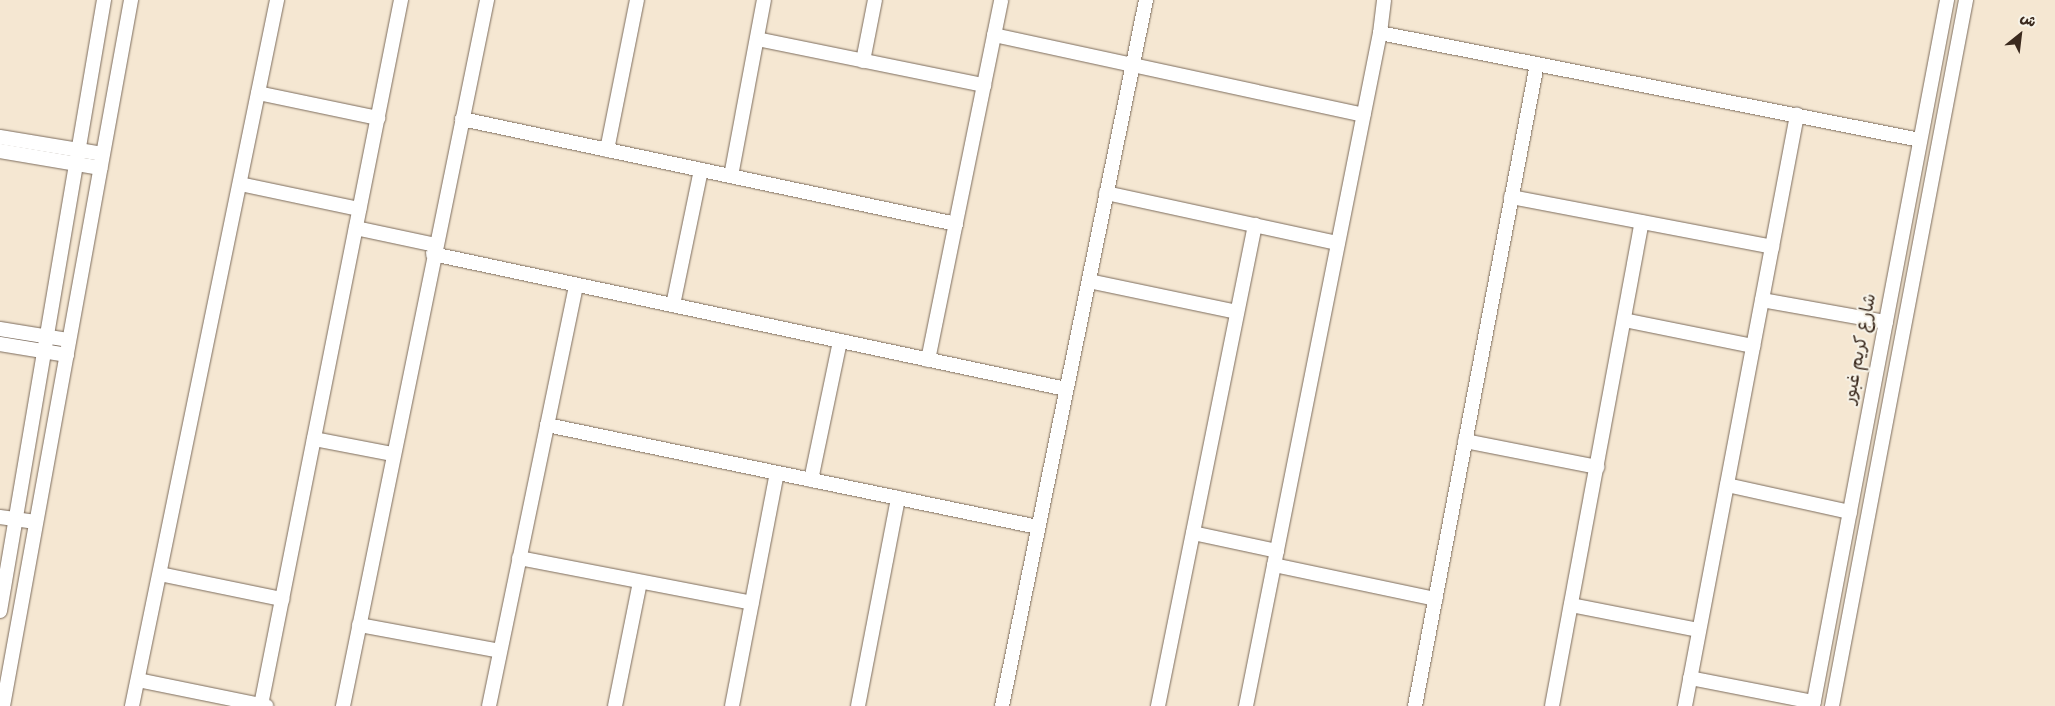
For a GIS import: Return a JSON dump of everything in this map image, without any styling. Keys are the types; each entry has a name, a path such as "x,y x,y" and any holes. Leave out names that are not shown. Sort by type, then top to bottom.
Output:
{"street":[{"path":"0,611 7,532 16,519 104,0"},
{"path":"3,706 131,0"},
{"path":"132,706 277,0"},
{"path":"138,680 263,706 282,599 401,0"},
{"path":"342,706 434,250 487,0"},
{"path":"607,150 637,0"},
{"path":"731,176 764,0"},
{"path":"863,61 875,0"},
{"path":"928,360 1001,0"},
{"path":"1002,706 1146,0"},
{"path":"1246,706 1380,33 1384,0"},
{"name":"شارع كريم غبور","path":"1813,704 1947,0"},
{"name":"شارع كريم غبور","path":"1832,706 1966,0"},
{"path":"1380,33 1920,140"},
{"path":"994,35 1363,115"},
{"path":"757,40 984,85"},
{"path":"1415,706 1537,64"},
{"path":"258,93 378,118"},
{"path":"1684,706 1797,115"},
{"path":"462,119 956,224"},
{"path":"0,137 103,154"},
{"path":"0,151 101,168"},
{"path":"673,306 701,170"},
{"path":"240,184 359,209"},
{"path":"1106,193 1338,243"},
{"path":"1512,197 1772,247"},
{"path":"1552,706 1642,222"},
{"path":"1158,706 1255,225"},
{"path":"356,228 434,250 576,285 1066,389"},
{"path":"1088,281 1237,312"},
{"path":"488,706 576,285"},
{"path":"1762,300 1886,322"},
{"path":"1624,320 1753,346"},
{"path":"0,329 69,340"},
{"path":"811,480 840,341"},
{"path":"0,344 67,354"},
{"path":"547,425 1038,526"},
{"path":"314,439 393,454"},
{"path":"1465,441 1597,467"},
{"path":"732,706 777,473"},
{"path":"1727,485 1850,512"},
{"path":"858,706 898,498"},
{"path":"0,516 36,522"},
{"path":"7,532 34,536"},
{"path":"1193,533 1277,551"},
{"path":"519,558 752,603"},
{"path":"1274,565 1435,599"},
{"path":"160,574 282,599"},
{"path":"615,706 640,582"},
{"path":"1571,605 1699,630"},
{"path":"359,625 500,651"},
{"path":"1822,656 1841,660"},
{"path":"1690,678 1813,704"}]}
